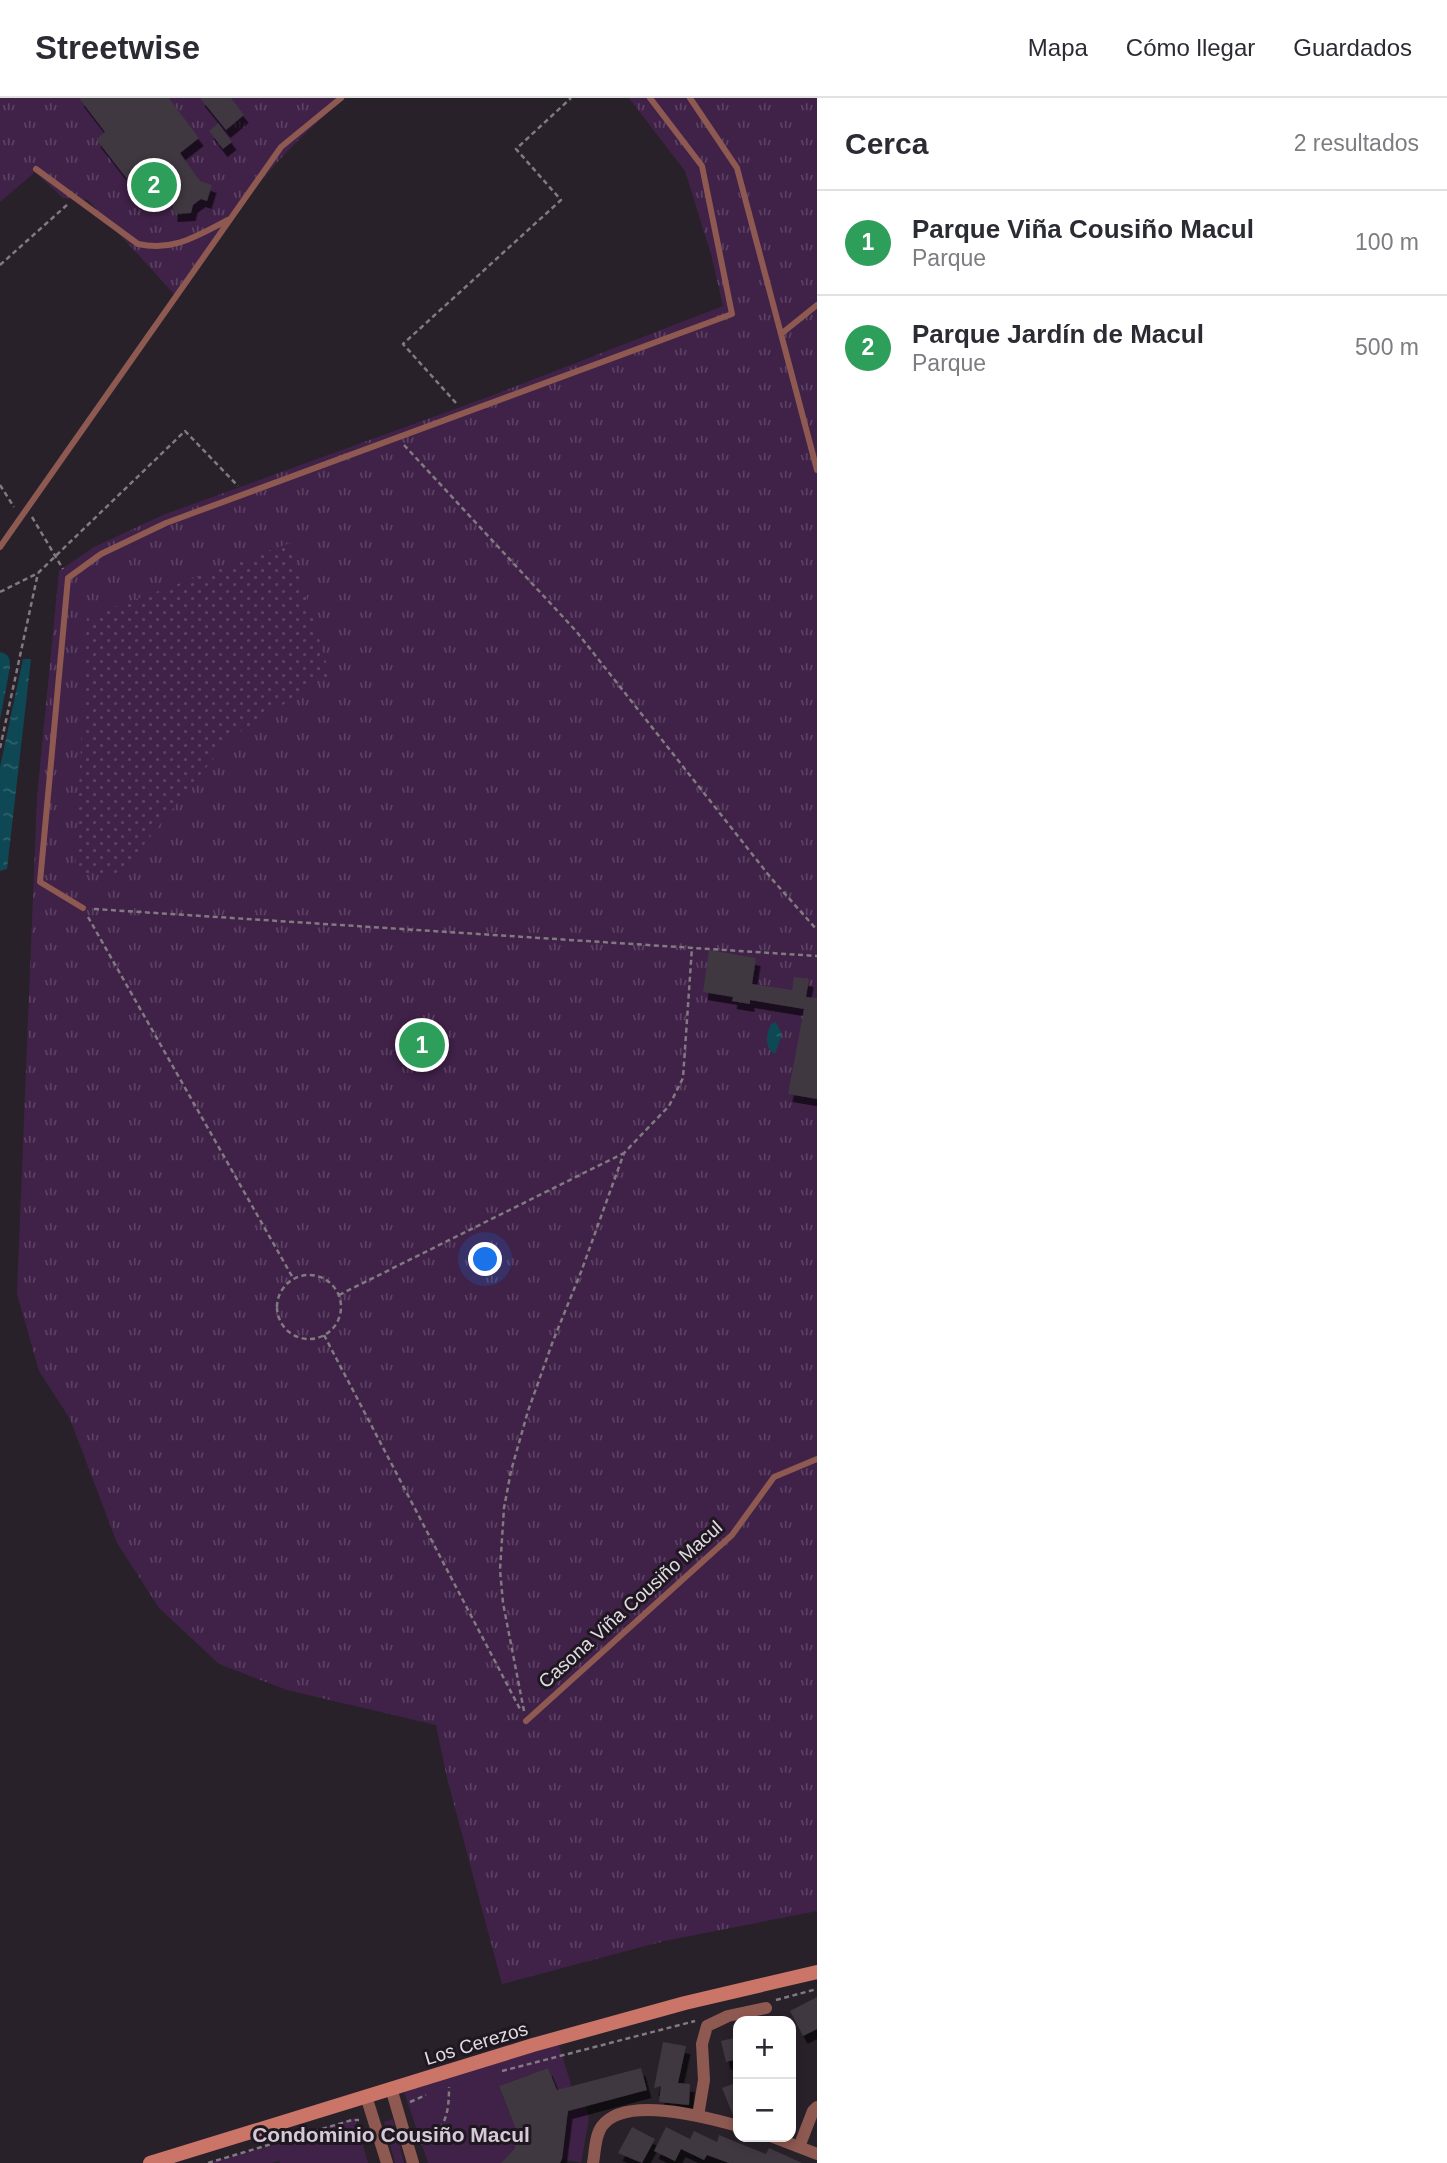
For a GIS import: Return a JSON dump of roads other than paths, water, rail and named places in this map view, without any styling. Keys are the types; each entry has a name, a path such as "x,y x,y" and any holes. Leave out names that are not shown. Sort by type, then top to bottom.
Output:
{"street":[{"name":"Los Cerezos","path":"150,2163 533,2045 685,2003 817,1972"},
{"path":"698,2116 704,2080 702,2043 707,2026 728,2016 771,2004"},
{"path":"391,2088 413,2163"},
{"path":"366,2096 387,2163"},
{"path":"799,2147 817,2106"},
{"path":"593,2163 599,2129 609,2118 626,2111 668,2112 733,2125"},
{"path":"786,2142 817,2154"}],"lane":[{"path":"0,547 281,147 341,98"},
{"path":"83,908 40,882 68,578 102,554 166,523 732,313 702,166 650,98"},
{"path":"690,98 737,168 817,470"},
{"path":"36,169 138,244 155,248 176,245 231,219"},
{"path":"781,334 817,305"},
{"name":"Casona Viña Cousiño Macul","path":"526,1721 732,1535 774,1477 817,1459"}],"water":[{"path":"0,652 8,657 10,667 0,720"},
{"path":"23,659 31,659 7,869 0,871 0,767"},
{"path":"776,1022 782,1034 775,1054 769,1048 767,1040 771,1024"}],"place":[{"name":"Parque Jardín de Macul","path":"154,185"},
{"name":"Parque Viña Cousiño Macul","path":"422,1045"}],"district":[{"name":"Condominio Cousiño Macul","path":"391,2135"}]}
